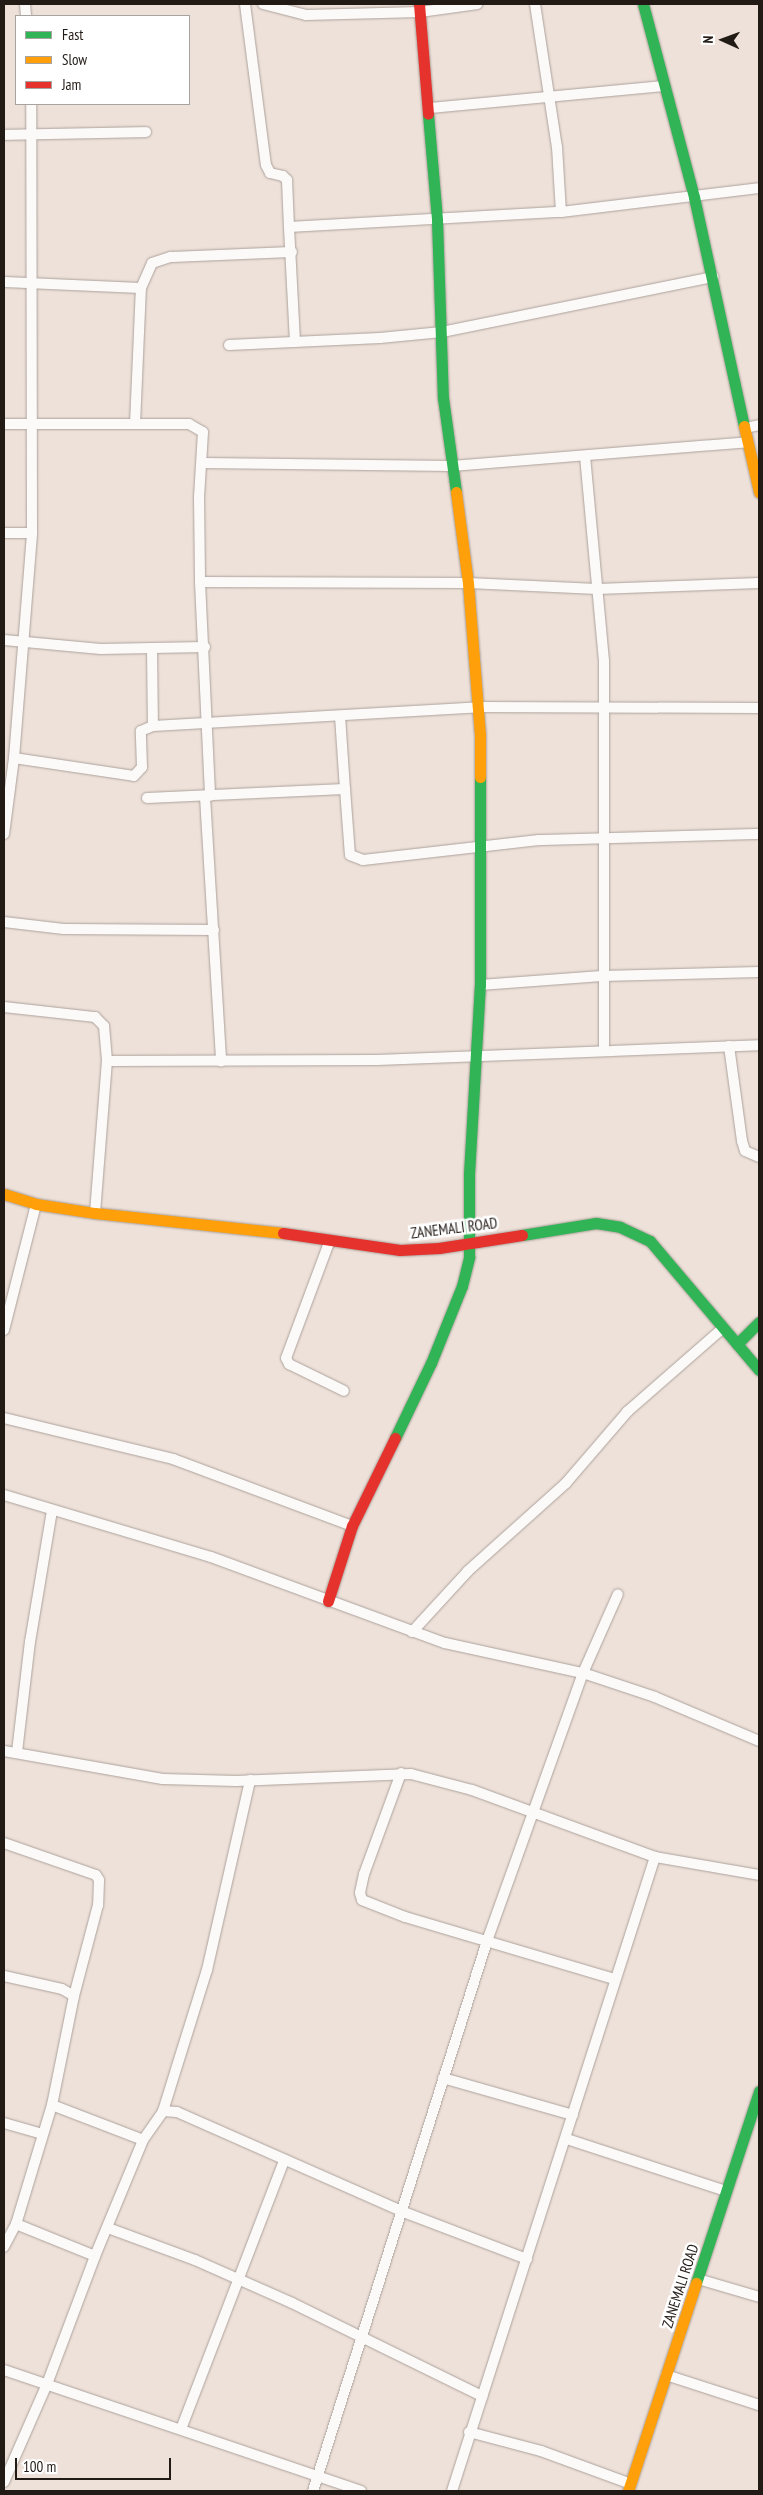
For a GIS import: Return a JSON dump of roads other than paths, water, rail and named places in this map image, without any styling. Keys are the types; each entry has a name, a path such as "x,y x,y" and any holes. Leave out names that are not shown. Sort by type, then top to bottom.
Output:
{"street":[{"path":"245,4 266,165 270,173 283,176 287,180 295,342"},
{"path":"263,4 306,15 478,4"},
{"path":"535,4 550,96 561,212"},
{"path":"643,4 713,276 759,492"},
{"path":"328,1601 352,1526 431,1363 467,1270 480,985 482,846 479,707 468,583 443,398 437,220 430,108 420,8"},
{"path":"430,108 664,86"},
{"path":"4,834 14,758 32,534 30,424 33,134 31,105"},
{"path":"4,135 146,132"},
{"path":"289,226 437,220 561,212 759,188"},
{"path":"135,424 141,288 146,272 160,258 292,252"},
{"path":"229,345 442,332 713,276"},
{"path":"4,282 141,288"},
{"path":"4,424 189,424 200,428 204,437 199,497 200,582 221,1062"},
{"path":"745,428 759,426"},
{"path":"203,462 452,466 748,442"},
{"path":"585,456 604,661 602,976 604,1049"},
{"path":"4,533 32,534"},
{"path":"200,582 468,583 597,589 759,583"},
{"path":"4,640 101,649 204,647"},
{"path":"152,648 153,726"},
{"path":"14,758 134,776 142,767 141,730 153,726 479,707 759,708"},
{"path":"340,716 350,854 356,859 603,836 759,834"},
{"path":"147,798 345,789"},
{"path":"4,922 64,929 214,930"},
{"path":"480,985 602,976 759,972"},
{"path":"4,1007 95,1017 104,1026 107,1061 95,1213"},
{"path":"107,1061 221,1062 759,1045"},
{"path":"730,1046 742,1141 745,1150 759,1158"},
{"name":"ZANEMALI ROAD","path":"4,1194 36,1204 95,1213 245,1227 400,1250 467,1244 596,1223 620,1227 650,1241 759,1370"},
{"path":"4,1330 36,1204"},
{"path":"330,1240 286,1358 289,1364 344,1391"},
{"path":"737,1344 759,1322"},
{"path":"412,1632 468,1571 566,1484 627,1412 723,1328"},
{"path":"4,1418 173,1459 352,1526"},
{"path":"4,1495 219,1560 445,1643 583,1673 655,1697 759,1741"},
{"path":"17,1752 30,1642 52,1510"},
{"path":"313,2491 363,2338 401,2211 487,1941 583,1673 618,1594"},
{"path":"4,1752 17,1752 163,1779 250,1780 401,1773 472,1790 655,1857 759,1875"},
{"path":"401,1773 364,1874 360,1893 362,1900 384,1910 614,1979"},
{"path":"4,2482 47,2384 94,2256 108,2228 143,2140 163,2111 207,1970 250,1780"},
{"path":"4,1844 96,1875 99,1880 98,1905 74,1996 72,2015 52,2105 16,2224 4,2247"},
{"path":"452,2491 468,2432 482,2396 567,2139 614,1979 655,1857"},
{"path":"4,1976 62,1990 74,1996"},
{"path":"443,2078 573,2115"},
{"name":"ZANEMALI ROAD","path":"630,2488 759,2091"},
{"path":"52,2105 143,2140"},
{"path":"163,2111 177,2112 401,2211 527,2259"},
{"path":"4,2124 42,2134"},
{"path":"567,2139 726,2191"},
{"path":"181,2429 240,2280 284,2160"},
{"path":"16,2224 94,2256"},
{"path":"108,2228 240,2280 482,2396"},
{"path":"698,2279 759,2297"},
{"path":"4,2370 361,2491"},
{"path":"666,2375 759,2405"},
{"path":"468,2432 540,2451 630,2488"}]}
